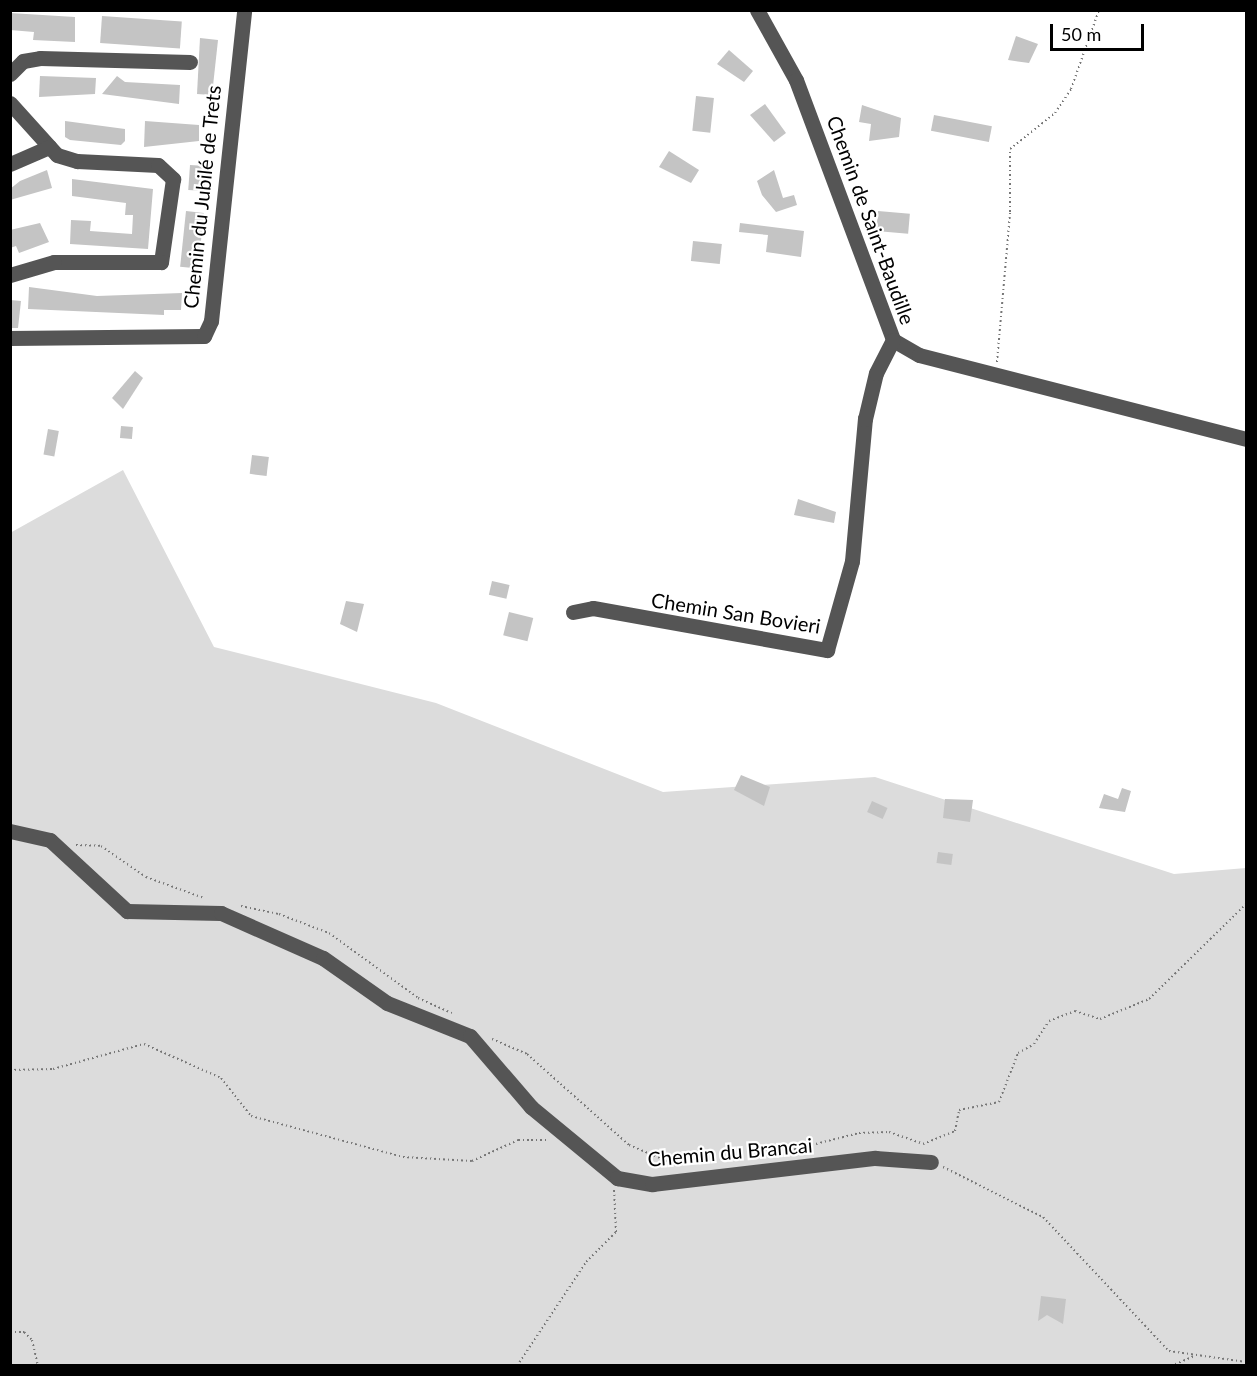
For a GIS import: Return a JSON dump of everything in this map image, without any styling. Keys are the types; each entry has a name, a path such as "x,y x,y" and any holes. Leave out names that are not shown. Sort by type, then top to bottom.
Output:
{"street":[{"name":"Chemin du Jubilé de Trets","path":"10,338 204,336 211,321 244,10"},
{"name":"Chemin de Saint-Baudille","path":"757,10 796,80 893,340 919,355 1246,439"},
{"path":"10,74 23,61 40,58 190,62"},
{"path":"10,103 49,147 77,161 168,170 173,179 166,255 157,264 54,262 10,275"},
{"path":"10,164 49,147"},
{"name":"Chemin San Bovieri","path":"573,612 592,608 827,650 852,561 866,419 876,373 893,340"},
{"name":"Chemin du Brancai","path":"10,831 50,840 127,911 167,916 221,913 323,958 387,1003 470,1036 531,1107 617,1178 652,1184 875,1158 931,1162"}],"path":[{"path":"995,374 1011,200 1010,149 1055,113 1071,88 1099,10"},
{"path":"50,840 101,846 146,876 206,899"},
{"path":"763,1158 859,1133 889,1132 923,1144 955,1131 959,1110 999,1102 1018,1053 1034,1044 1049,1021 1075,1011 1100,1019 1149,999 1246,904"},
{"path":"237,906 279,914 329,933 418,998 463,1018"},
{"path":"487,1036 527,1054 629,1145 684,1166"},
{"path":"10,1070 53,1069 144,1044 221,1078 251,1116 403,1157 472,1161 518,1140 571,1140"},
{"path":"931,1162 986,1183 1043,1217 1169,1351 1246,1362"},
{"path":"517,1365 586,1262 616,1232 617,1178"},
{"path":"10,1332 24,1332 32,1340 38,1365"},
{"path":"1171,1365 1197,1355"}],"shaded area":[{"path":"123,470 214,647 436,703 663,792 875,777 1174,874 1246,868 1246,1365 11,1365 10,533"}],"building":[{"path":"10,13 75,17 75,42 33,40 34,32 10,30"},
{"path":"102,16 182,22 180,49 100,43"},
{"path":"1016,36 1038,44 1029,63 1008,60"},
{"path":"200,38 218,40 212,95 197,94"},
{"path":"729,50 753,71 744,82 717,64"},
{"path":"40,76 96,78 95,94 39,97"},
{"path":"117,76 125,82 180,85 179,104 102,94"},
{"path":"696,96 714,98 710,133 692,131"},
{"path":"765,104 786,133 774,142 750,115"},
{"path":"862,105 901,118 899,137 869,141 871,124 859,122"},
{"path":"934,115 992,126 989,142 931,131"},
{"path":"65,121 125,129 125,141 121,145 70,140 65,137"},
{"path":"145,121 199,125 199,141 144,147"},
{"path":"669,151 699,170 691,183 659,167"},
{"path":"190,165 206,166 204,191 188,190"},
{"path":"47,170 52,188 10,200 10,189 20,181"},
{"path":"774,170 783,198 794,195 797,205 776,212 762,195 757,181"},
{"path":"72,179 153,189 148,249 70,244 71,220 91,221 90,231 132,234 133,215 125,215 126,203 72,196"},
{"path":"186,211 204,213 198,269 180,267"},
{"path":"878,211 910,214 908,234 876,231"},
{"path":"40,223 49,242 19,253 16,246 10,248 10,230"},
{"path":"740,223 804,231 801,257 766,252 768,235 739,232"},
{"path":"693,241 722,244 720,264 691,261"},
{"path":"29,287 97,296 182,293 181,310 164,310 164,315 28,309"},
{"path":"10,300 21,301 18,328 10,328"},
{"path":"135,371 143,378 123,409 112,398"},
{"path":"121,426 133,427 132,439 120,438"},
{"path":"48,429 59,431 54,457 43,455"},
{"path":"252,455 269,457 267,476 250,474"},
{"path":"798,499 836,512 834,523 794,515"},
{"path":"492,581 510,585 506,599 489,595"},
{"path":"346,601 364,604 357,632 340,624"},
{"path":"509,612 533,618 527,641 503,635"},
{"path":"741,775 770,787 764,806 734,790"},
{"path":"1122,788 1131,791 1125,812 1099,808 1104,794 1118,799"},
{"path":"945,799 973,800 970,822 943,818"},
{"path":"872,801 888,808 883,819 867,812"},
{"path":"938,852 953,854 951,865 936,863"},
{"path":"1041,1296 1066,1299 1063,1324 1047,1315 1038,1321"}]}
